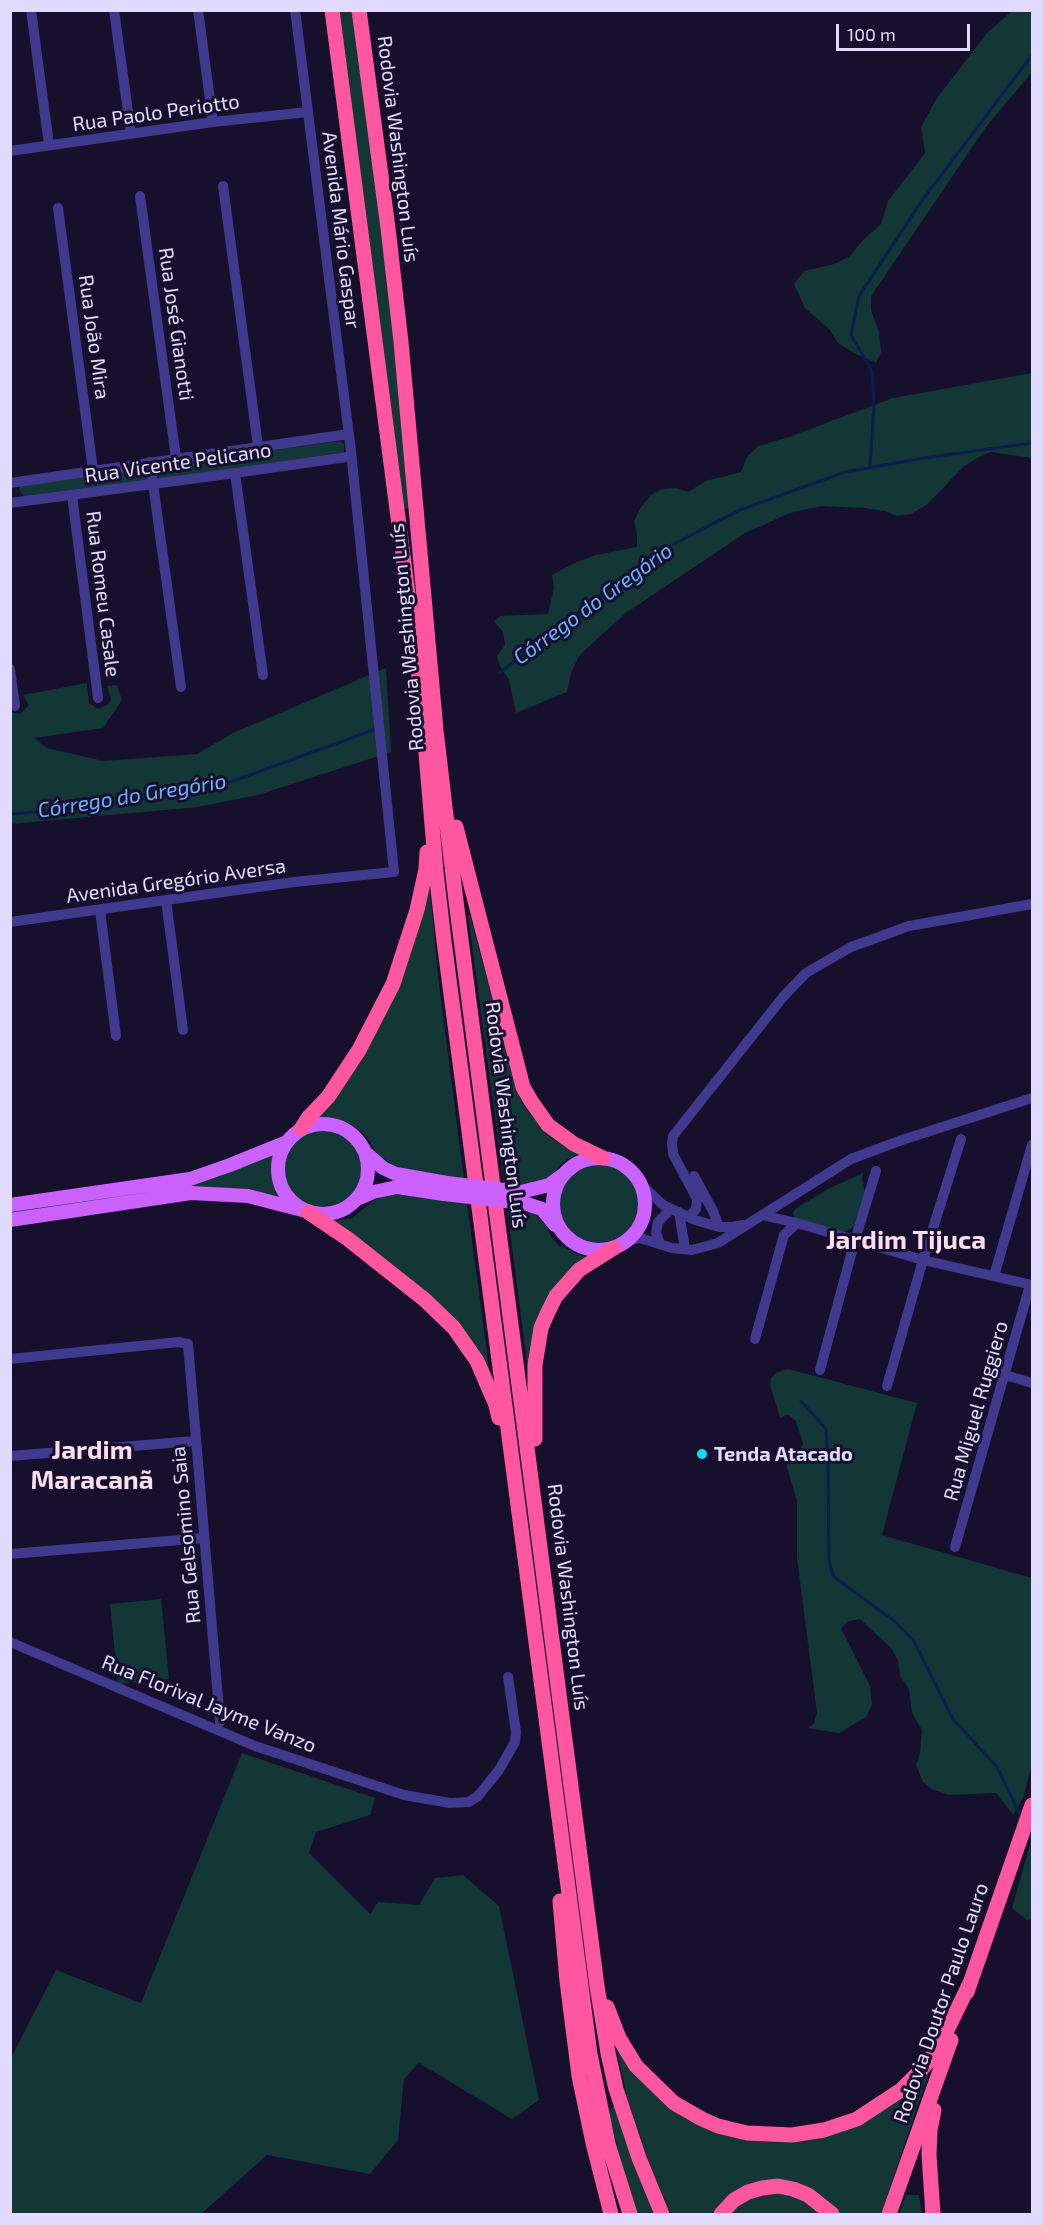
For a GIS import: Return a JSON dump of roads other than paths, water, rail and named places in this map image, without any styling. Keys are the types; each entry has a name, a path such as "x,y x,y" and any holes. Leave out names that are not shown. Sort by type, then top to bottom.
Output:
{"highway":[{"name":"Rodovia Washington Luís","path":"332,10 403,551 431,792 436,872 443,930 548,1740 595,2081 608,2144 630,2214"},
{"name":"Rodovia Washington Luís","path":"359,10 401,342 436,730 456,901 588,1917 602,2018 616,2089 639,2158 662,2214"},
{"path":"436,730 455,824 523,1087 549,1125 574,1144 603,1158"},
{"path":"302,1129 308,1118 328,1097 359,1050 382,1008 401,964 426,869 431,792"},
{"path":"305,1211 348,1239 425,1300 467,1344 496,1405 520,1520"},
{"path":"536,1508 535,1365 542,1328 556,1296 567,1282 579,1270 614,1248"},
{"path":"548,1740 567,1981 579,2076 611,2214"},
{"name":"Rodovia Doutor Paulo Lauro","path":"889,2214 1031,1811"},
{"path":"588,1917 608,2010 619,2038 636,2066 674,2103 718,2126 747,2133 792,2135 816,2132 857,2119 888,2100 910,2081 936,2051 970,1983"},
{"path":"933,2214 930,2130 955,2028"},
{"path":"721,2214 734,2200 748,2192 762,2187 778,2186 808,2195 832,2214"}],"main road":[{"path":"10,1205 190,1179 287,1142 302,1129 316,1124 332,1125 347,1130 359,1140 367,1154 383,1168 446,1189"},
{"path":"287,1142 279,1156 278,1172 281,1187 290,1200 305,1211"},
{"path":"10,1220 191,1193 248,1196 322,1215 336,1214 349,1208 359,1198 367,1184 369,1169 367,1154"},
{"path":"359,1198 373,1192 397,1188 446,1189 522,1198 542,1209 562,1232 580,1246 603,1250 614,1248 628,1240 639,1228 645,1215 646,1200 642,1185 635,1174 626,1166 603,1158 589,1159 576,1164 549,1185 522,1198"},
{"path":"562,1232 555,1218 553,1202 556,1186 565,1173"}],"street":[{"path":"31,10 49,145"},
{"path":"114,10 131,134"},
{"path":"198,10 213,122"},
{"name":"Avenida Mário Gaspar","path":"295,10 350,455"},
{"name":"Rua Paolo Periotto","path":"10,151 213,122 308,112"},
{"path":"223,186 258,446"},
{"name":"Rua José Gianotti","path":"140,196 176,458"},
{"name":"Rua João Mira","path":"58,208 93,470"},
{"name":"Rua Vicente Pelicano","path":"10,484 348,434"},
{"name":"Rua Vicente Pelicano","path":"12,503 153,485 350,455"},
{"name":"Avenida Gregório Aversa","path":"10,922 347,875 394,872 350,455"},
{"path":"150,462 181,687"},
{"path":"235,473 263,675"},
{"path":"10,484 12,503"},
{"name":"Rua Romeu Casale","path":"72,495 98,698"},
{"path":"10,669 15,706"},
{"path":"166,900 183,1030"},
{"path":"660,1245 656,1233 658,1222 696,1209 697,1198 673,1154 672,1140 783,997 806,973 851,947 909,926 1032,904"},
{"path":"100,910 116,1036"},
{"path":"628,1240 640,1238 660,1245 685,1249 707,1247 718,1243 851,1159 873,1149 1032,1098"},
{"path":"677,1132 681,1155 701,1187 719,1227"},
{"path":"887,1386 923,1260 962,1139"},
{"path":"994,1276 1032,1145"},
{"path":"820,1370 876,1172"},
{"path":"642,1185 663,1205 710,1226 732,1227 746,1224"},
{"path":"784,1200 795,1223"},
{"path":"680,1213 685,1249"},
{"path":"762,1215 923,1260 1031,1285"},
{"path":"755,1339 784,1234 795,1223"},
{"path":"707,1247 719,1227"},
{"name":"Rua Miguel Ruggiero","path":"956,1547 1031,1285"},
{"name":"Rua Gelsomino Saia","path":"10,1359 179,1342 188,1344 220,1722"},
{"path":"1005,1375 1032,1383"},
{"path":"10,1456 195,1441"},
{"path":"10,1554 204,1538"},
{"name":"Rua Florival Jayme Vanzo","path":"10,1642 255,1746 404,1795 450,1803 469,1802 478,1796 499,1770 515,1742 516,1732 508,1677"}],"waterway":[{"path":"870,467 874,405 872,371 851,335 859,296 921,202 1032,55"},
{"name":"Córrego do Gregório","path":"499,673 656,553 740,510 845,472 1032,443"},
{"name":"Córrego do Gregório","path":"10,814 83,808 214,788 376,729"},
{"path":"801,1401 826,1429 829,1560 833,1576 894,1621 914,1641 953,1719 997,1767 1022,1819"},
{"path":"1029,1833 1032,1841"}],"place":[{"name":"Tenda Atacado","path":"702,1454"}],"district":[{"name":"Jardim Tijuca","path":"906,1240"},
{"name":"Jardim Maracanã","path":"92,1465"}]}
